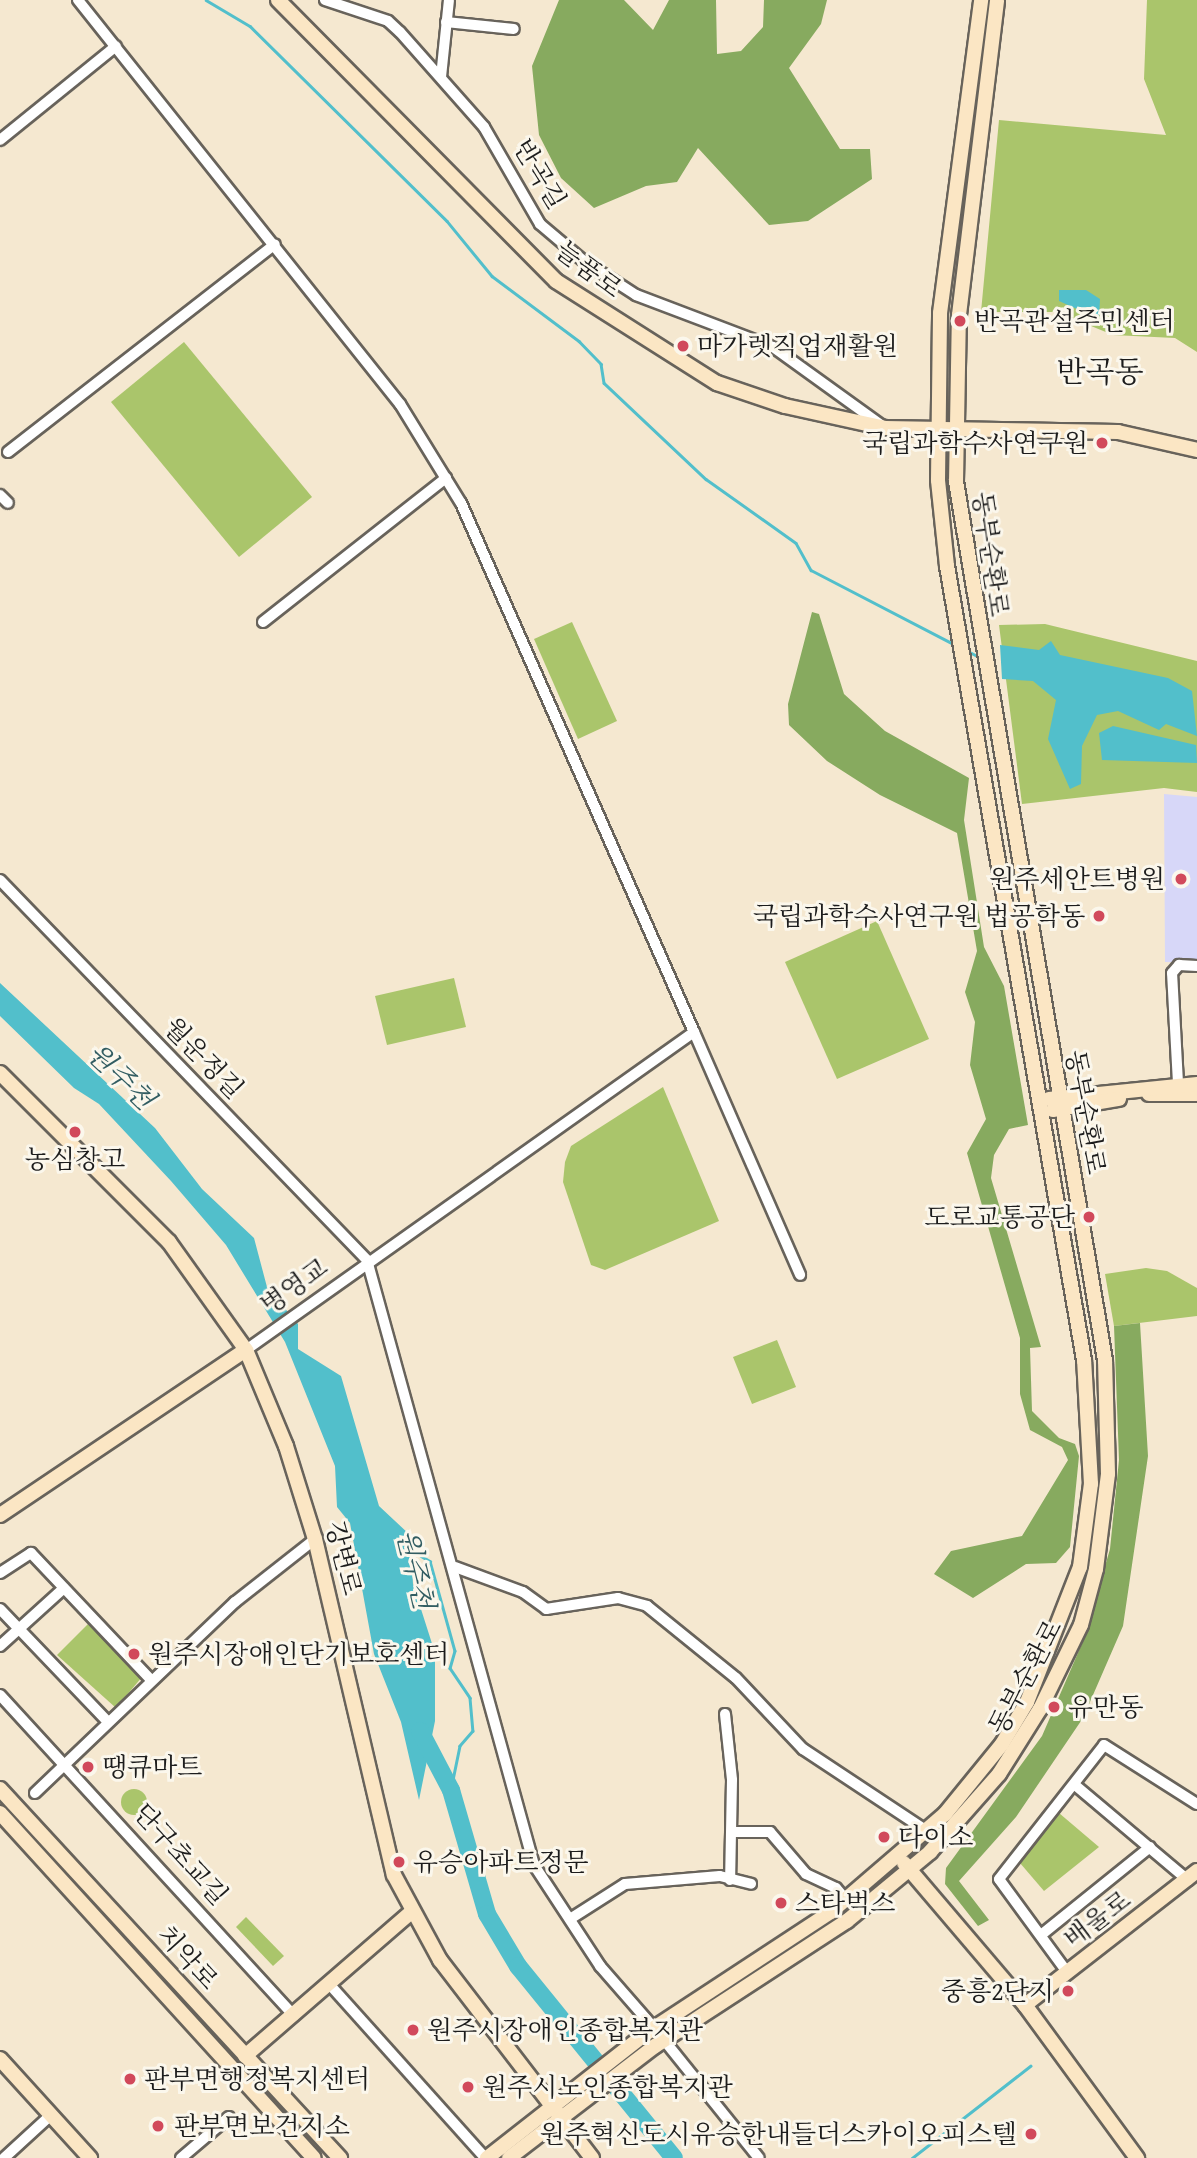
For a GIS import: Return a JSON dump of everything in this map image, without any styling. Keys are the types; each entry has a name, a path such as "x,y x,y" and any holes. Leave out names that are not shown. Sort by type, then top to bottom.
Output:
{"street":[{"path":"78,0 400,404 446,478 695,1032 800,1275"},
{"name":"늘품로","path":"278,0 556,281 718,383 785,406 885,428 1118,432 1197,450"},
{"name":"반곡길","path":"325,0 388,21 441,76 484,127 540,224 585,262 636,295 773,347 885,428"},
{"path":"441,76 449,0"},
{"name":"동부순환로","path":"558,2107 649,2031 905,1863 927,1831 979,1776 1027,1702 1062,1622 1084,1541 1091,1484 1087,1380 942,519 937,430 955,171 981,0"},
{"name":"동부순환로","path":"558,2107 847,1921 905,1863 976,1803 1040,1709 1081,1625 1102,1542 1108,1474 1105,1360 976,628 954,430 973,173 997,0"},
{"path":"446,22 514,29"},
{"path":"0,140 116,46"},
{"path":"955,171 973,173"},
{"path":"8,452 275,244"},
{"path":"263,622 446,478"},
{"name":"월운정길","path":"0,880 363,1264"},
{"path":"1178,1083 1172,973 1179,965 1197,965"},
{"name":"병영교","path":"251,1346 363,1264 695,1032"},
{"name":"강변로","path":"0,1073 169,1242 251,1346 315,1539 373,1795 394,1875 411,1912 440,1960 558,2107 592,2158"},
{"path":"1059,1103 1178,1083 1197,1084"},
{"path":"1040,1105 1197,1094"},
{"path":"363,1264 455,1567 534,1865 649,2031 759,2158"},
{"path":"0,1515 251,1346"},
{"path":"35,1793 151,1680 315,1539"},
{"path":"0,1573 32,1553 151,1680"},
{"path":"455,1567 523,1592 546,1609 618,1598 647,1606 736,1678 803,1749 927,1831"},
{"path":"0,1646 64,1588"},
{"path":"0,1609 107,1721"},
{"name":"단구초교길","path":"0,1695 294,2016"},
{"path":"726,1714 733,1832 730,1880"},
{"path":"1067,1972 1041,1935 998,1883 1108,1744 1197,1804"},
{"path":"1075,1784 1150,1847 1193,1876"},
{"name":"치악로","path":"0,1789 340,2158"},
{"name":"치악로","path":"0,1812 314,2158"},
{"path":"733,1832 770,1832 806,1874 836,1888 846,1900"},
{"path":"1041,1935 1150,1847"},
{"path":"905,1863 1025,2005 1137,2158"},
{"name":"배울로","path":"1025,2005 1193,1876"},
{"path":"570,1919 625,1884 730,1880 751,1884"},
{"path":"245,2056 411,1912"},
{"path":"330,1985 486,2158 558,2107"},
{"path":"0,2059 90,2158"},
{"path":"509,2158 558,2107"},
{"path":"4,2158 51,2115"},
{"path":"181,2158 229,2117"}],"shaded area":[{"name":"원주세안트병원","path":"1164,794 1197,797 1197,963 1165,962"}],"green space":[{"path":"559,0 624,0 653,30 669,0 716,0 717,54 741,51 763,27 764,0 827,0 821,24 789,68 840,149 870,149 872,179 808,221 769,225 698,148 677,182 646,186 594,208 561,178 539,135 532,66"},
{"path":"1147,0 1197,0 1197,352 1175,338 1113,335 1057,312 981,312 999,120 1166,135 1144,79"},
{"path":"184,342 312,497 239,557 111,402"},
{"path":"812,612 819,614 844,694 885,731 969,778 964,820 984,947 1004,986 1028,1125 1009,1129 994,1155 991,1178 1041,1347 1030,1348 1032,1411 1059,1438 1075,1444 1079,1456 1070,1547 1056,1563 1026,1564 973,1598 934,1574 951,1551 1022,1536 1068,1460 1062,1447 1030,1430 1020,1394 1020,1338 967,1153 986,1119 970,1065 975,1022 965,992 977,951 957,833 880,795 827,761 789,725 788,704"},
{"path":"572,622 617,721 578,739 534,639"},
{"path":"1045,624 1197,661 1197,792 1164,788 1022,804 999,625"},
{"path":"877,921 929,1039 837,1079 785,962"},
{"path":"454,978 466,1027 387,1045 375,996"},
{"path":"663,1087 719,1221 605,1270 591,1265 563,1182 565,1162 571,1146"},
{"path":"1146,1268 1167,1271 1197,1288 1197,1316 1114,1326 1105,1274"},
{"path":"1140,1323 1148,1456 1123,1626 1083,1718 1016,1817 959,1881 989,1920 978,1926 945,1884 946,1868 1042,1736 1084,1639 1110,1549 1119,1460 1114,1326"},
{"path":"777,1340 796,1387 752,1404 733,1357"},
{"path":"90,1622 142,1677 116,1708 57,1655"},
{"path":"134,1789 144,1792 147,1802 144,1812 134,1815 124,1812 121,1802 124,1792"},
{"path":"1059,1813 1099,1847 1044,1891 1020,1863"},
{"path":"246,1917 284,1956 273,1966 236,1927"}],"water":[{"path":"1059,290 1086,290 1100,299 1099,319 1059,301"},
{"path":"1051,641 1060,655 1168,678 1192,691 1197,736 1166,724 1159,730 1118,711 1097,715 1082,746 1081,784 1070,789 1048,739 1056,700 1033,681 1002,679 1000,645 1039,650"},
{"path":"1113,726 1196,745 1197,763 1102,760 1099,733"},
{"path":"0,983 155,1128 202,1189 254,1238 267,1287 298,1324 298,1349 341,1376 379,1506 410,1535 413,1584 435,1653 435,1721 419,1800 401,1722 374,1654 350,1523 337,1507 335,1466 285,1342 226,1245 171,1181 99,1104 74,1088 0,1016"}],"waterway":[{"path":"206,0 250,26 447,221 492,276 579,341 601,364 604,383 706,479 796,543 811,570 954,644"},
{"path":"966,650 979,657"},
{"path":"408,1548 430,1561 455,1651 450,1668 470,1698 473,1731 460,1746 451,1790"},
{"name":"원주천","path":"420,1731 451,1790 487,1914 518,1966 674,2158"},
{"path":"912,2158 1030,2066"}],"place":[{"name":"반곡관설주민센터","path":"960,321"},
{"name":"마가렛직업재활원","path":"683,346"},
{"name":"국립과학수사연구원","path":"1102,443"},
{"name":"원주세안트병원","path":"1181,879"},
{"name":"국립과학수사연구원 법공학동","path":"1099,916"},
{"name":"농심창고","path":"75,1132"},
{"name":"도로교통공단","path":"1089,1217"},
{"name":"원주시장애인단기보호센터","path":"134,1654"},
{"name":"유만동","path":"1054,1707"},
{"name":"땡큐마트","path":"88,1767"},
{"name":"다이소","path":"884,1837"},
{"name":"유승아파트정문","path":"399,1862"},
{"name":"스타벅스","path":"781,1903"},
{"name":"중흥2단지","path":"1068,1991"},
{"name":"원주시장애인종합복지관","path":"413,2030"},
{"name":"판부면행정복지센터","path":"130,2079"},
{"name":"원주시노인종합복지관","path":"468,2087"},
{"name":"판부면보건지소","path":"158,2126"},
{"name":"원주혁신도시유승한내들더스카이오피스텔","path":"1031,2134"}],"district":[{"name":"반곡동","path":"1100,371"}]}
